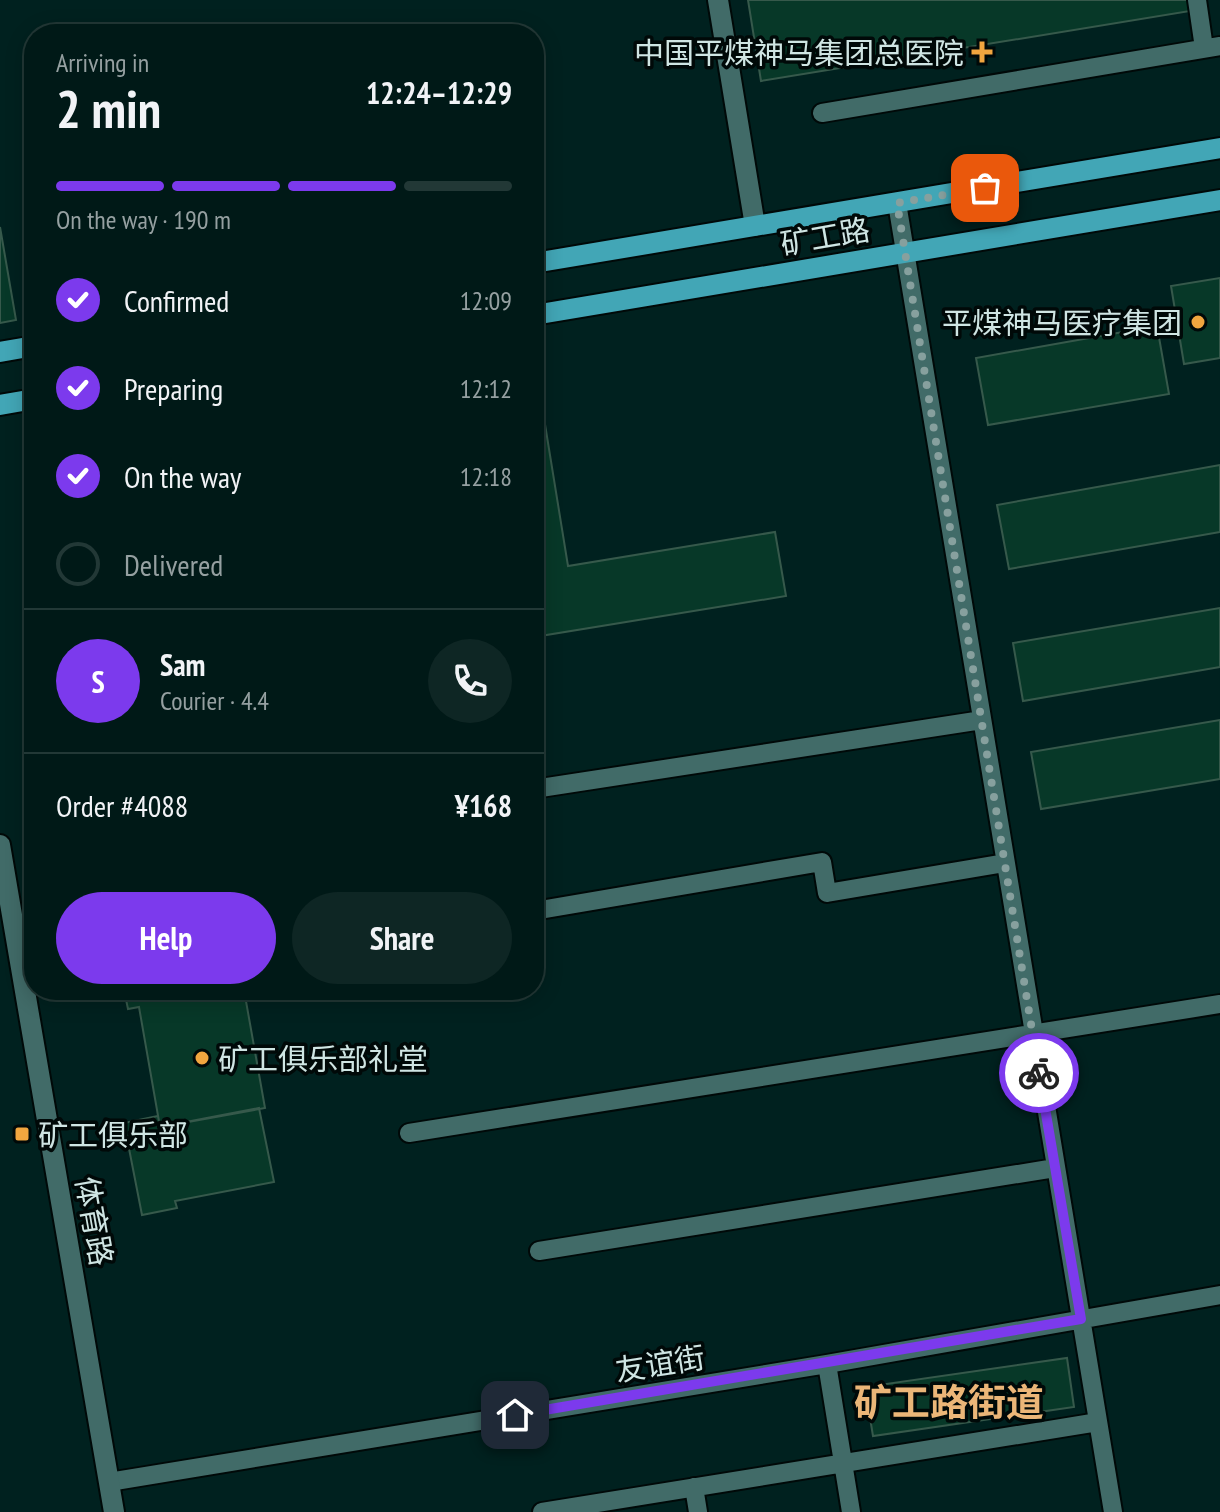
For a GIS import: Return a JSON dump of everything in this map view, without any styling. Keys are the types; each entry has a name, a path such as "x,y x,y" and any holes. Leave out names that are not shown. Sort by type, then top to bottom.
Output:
{"main road":[{"name":"矿工路","path":"544,261 1220,148"},
{"name":"矿工路","path":"544,313 1220,200"},
{"path":"0,352 24,348"},
{"path":"0,405 24,401"}],"street":[{"path":"718,0 755,226"},
{"name":"体育路","path":"0,845 24,985"},
{"name":"体育路","path":"27,1000 114,1512"}],"lane":[{"path":"822,113 1212,47 1197,0"},
{"path":"897,203 1113,1512"},
{"path":"544,787 982,720"},
{"path":"544,909 822,862 827,893 1005,863"},
{"path":"409,1133 1220,1004"},
{"path":"539,1251 1055,1168"},
{"name":"友谊街","path":"109,1482 827,1364 1220,1295"},
{"path":"827,1364 851,1512"},
{"path":"542,1512 1098,1422"},
{"path":"694,1487 698,1512"}],"building":[{"path":"748,0 1188,0 1190,11 761,81"},
{"path":"0,227 16,320 0,323"},
{"name":"平煤神马医疗集团","path":"1220,278 1220,358 1184,364 1171,286"},
{"path":"1157,326 1169,394 988,425 976,358"},
{"path":"544,418 568,566 775,532 786,596 544,635"},
{"path":"1220,465 1220,532 1009,569 997,505"},
{"path":"1220,608 1220,667 1023,701 1013,643"},
{"path":"1220,720 1220,779 1041,809 1031,752"},
{"name":"矿工俱乐部礼堂","path":"126,1000 246,1000 265,1108 160,1127 139,1007 128,1009"},
{"path":"259,1108 274,1182 175,1201 177,1208 142,1215 124,1123 158,1116 160,1127"},
{"path":"1067,1358 1074,1407 873,1436 865,1387"}],"way so far":[{"path":"985,188 897,203 1039,1073"}],"place":[{"name":"中国平煤神马集团总医院","path":"982,52"},
{"name":"平煤神马医疗集团","path":"1198,322"},
{"name":"矿工俱乐部礼堂","path":"202,1058"},
{"name":"矿工俱乐部","path":"22,1134"}],"district":[{"name":"矿工路街道","path":"949,1401"}],"route":[{"path":"515,1415 1081,1319 1039,1073"}]}
